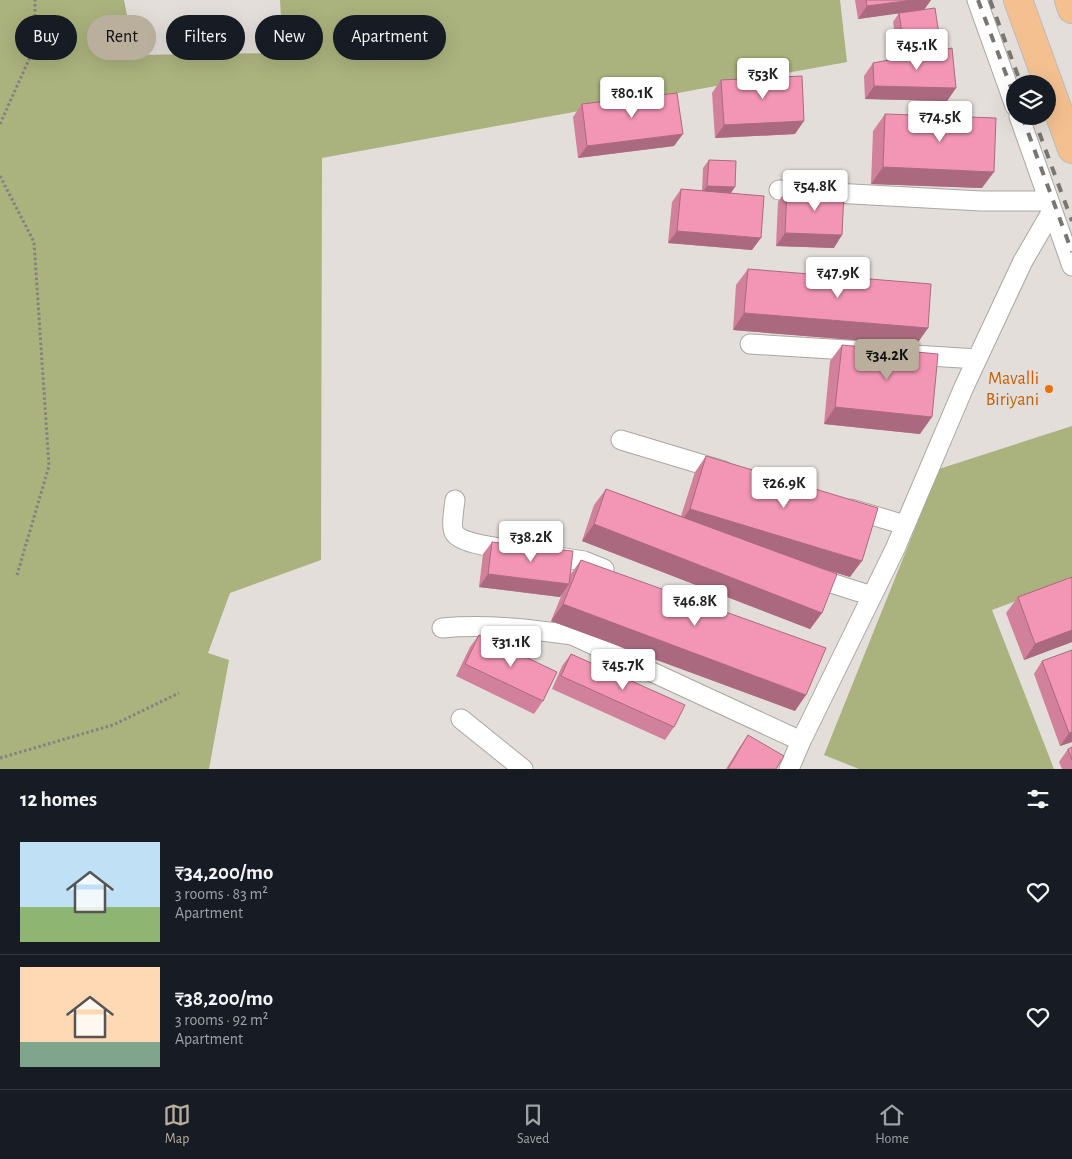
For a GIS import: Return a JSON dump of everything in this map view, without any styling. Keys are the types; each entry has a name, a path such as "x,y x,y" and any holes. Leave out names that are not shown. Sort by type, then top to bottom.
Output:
{"highway":[{"path":"1018,0 1072,149"},
{"path":"1069,0 1072,9"}],"street":[{"path":"977,0 1006,81"},
{"path":"1021,125 1072,266"},
{"path":"778,190 1051,206"},
{"path":"788,769 895,549 977,359 1051,206"},
{"path":"750,344 878,352"},
{"path":"898,354 977,359"},
{"path":"621,440 742,477"},
{"path":"455,500 453,531 457,537 476,544 584,562 621,575"},
{"path":"836,504 905,526"},
{"path":"791,570 872,596"},
{"path":"442,628 464,626 499,627 572,635 801,741"},
{"path":"825,648 843,654"},
{"path":"460,719 523,769"}],"path":[{"path":"0,124 35,46 35,0"},
{"path":"0,176 34,242 49,466 17,575"},
{"path":"0,758 113,725 179,693"}],"green space":[{"path":"0,0 124,0 127,15 87,15 87,60 156,60 156,55 166,55 166,60 245,60 245,54 255,53 255,60 323,60 323,15 281,15 280,0 840,0 847,62 322,158 321,560 230,593 208,653 229,660 209,769 0,769"},
{"path":"1072,426 1072,580 992,610 1054,769 859,769 824,755 939,469"}],"building":[{"path":"866,0 913,0 867,6"},
{"path":"935,8 941,48 905,53 899,13"},
{"path":"952,48 956,88 874,86 873,63"},
{"path":"802,76 804,121 724,125 721,80"},
{"path":"677,93 683,134 587,146 582,104"},
{"path":"885,114 996,118 994,172 883,167"},
{"path":"709,160 736,161 735,187 707,186"},
{"path":"681,189 764,196 761,238 677,231"},
{"path":"787,189 844,191 842,235 785,233"},
{"path":"748,269 931,284 928,328 744,313"},
{"path":"842,345 938,354 932,417 835,407"},
{"path":"706,456 878,508 862,561 690,509"},
{"path":"606,489 837,574 822,613 594,524"},
{"path":"492,542 573,551 569,584 488,574"},
{"path":"581,560 826,648 806,695 563,604"},
{"path":"1072,577 1072,630 1035,644 1018,597"},
{"path":"479,635 557,672 543,701 465,664"},
{"path":"1072,650 1072,732 1069,733 1042,661"},
{"path":"571,654 685,705 674,727 561,676"},
{"path":"748,735 784,756 776,769 728,769"},
{"path":"1072,747 1072,760 1068,749"}],"railway":[{"path":"978,0 1006,75"},
{"path":"990,0 1018,75"},
{"path":"1025,125 1072,252"},
{"path":"1036,125 1072,221"}],"place":[{"name":"Mavalli Biriyani","path":"1049,389"}]}
